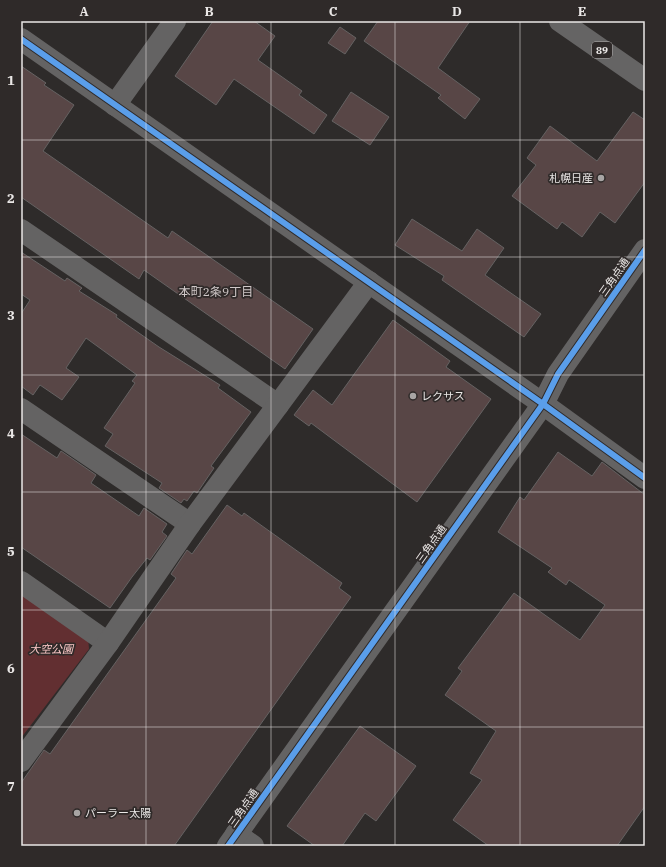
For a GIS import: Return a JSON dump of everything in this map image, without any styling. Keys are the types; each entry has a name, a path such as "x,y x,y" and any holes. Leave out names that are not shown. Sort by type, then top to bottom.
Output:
{"main road":[{"name":"89","path":"560,21 645,80"}],"street":[{"path":"115,105 175,21"},
{"path":"21,40 369,282 507,381 543,404 645,478"},
{"path":"21,230 278,405"},
{"name":"三角点通","path":"239,842 543,404 558,374 645,250"},
{"path":"21,759 108,643 190,524 369,282"},
{"path":"21,409 190,524"},
{"path":"21,582 108,643"}],"green space":[{"name":"大空公園","path":"21,590 88,636 89,649 21,738"}],"building":[{"path":"213,21 254,21 275,36 258,60 302,91 299,95 327,115 314,134 234,79 216,105 175,76"},
{"path":"378,21 470,21 438,68 480,99 465,119 438,98 441,95 364,41"},
{"path":"340,27 356,38 345,54 328,43"},
{"path":"21,66 46,83 44,85 74,105 43,151 168,238 172,231 313,329 285,369 144,270 139,279 21,197"},
{"path":"351,92 389,117 370,145 332,121"},
{"path":"633,112 645,120 645,182 615,223 600,212 582,237 562,222 557,229 512,196 536,165 527,158 550,126 597,161"},
{"path":"412,219 462,251 477,229 504,248 485,275 541,314 524,337 442,280 444,276 395,245"},
{"path":"21,252 65,281 67,278 82,288 79,291 117,315 116,317 159,347 220,385 218,388 251,412 211,466 214,468 197,493 194,491 187,501 184,499 181,503 159,488 162,483 105,446 113,434 104,428 135,383 132,381 137,375 86,338 66,368 79,377 62,400 40,385 33,395 21,386 21,314 30,300 21,294"},
{"path":"393,320 450,361 446,367 491,399 417,502 311,423 309,426 294,415 313,390 332,405"},
{"path":"21,434 57,458 61,451 96,475 91,483 139,516 144,508 167,524 162,532 167,536 150,560 147,558 110,608 21,547"},
{"path":"558,452 592,476 602,462 645,495 645,806 617,846 489,846 453,820 482,780 470,773 496,731 445,695 462,671 458,668 514,593 580,640 605,605 569,580 566,585 548,572 552,568 498,532 520,497 524,500"},
{"path":"227,505 242,516 244,513 342,583 339,588 351,597 174,846 21,846 21,783 44,750 50,754 176,578 171,574 187,550 192,554"},
{"path":"360,726 416,766 376,821 365,813 342,846 315,846 287,826"}],"cycle path":[{"path":"21,39 543,404 645,478"},
{"path":"228,846 543,404 558,374 645,250"}],"place":[{"name":"札幌日産","path":"601,178"},
{"name":"レクサス","path":"413,396"},
{"name":"パーラー太陽","path":"77,813"}],"district":[{"name":"本町2条9丁目","path":"216,292"}]}
